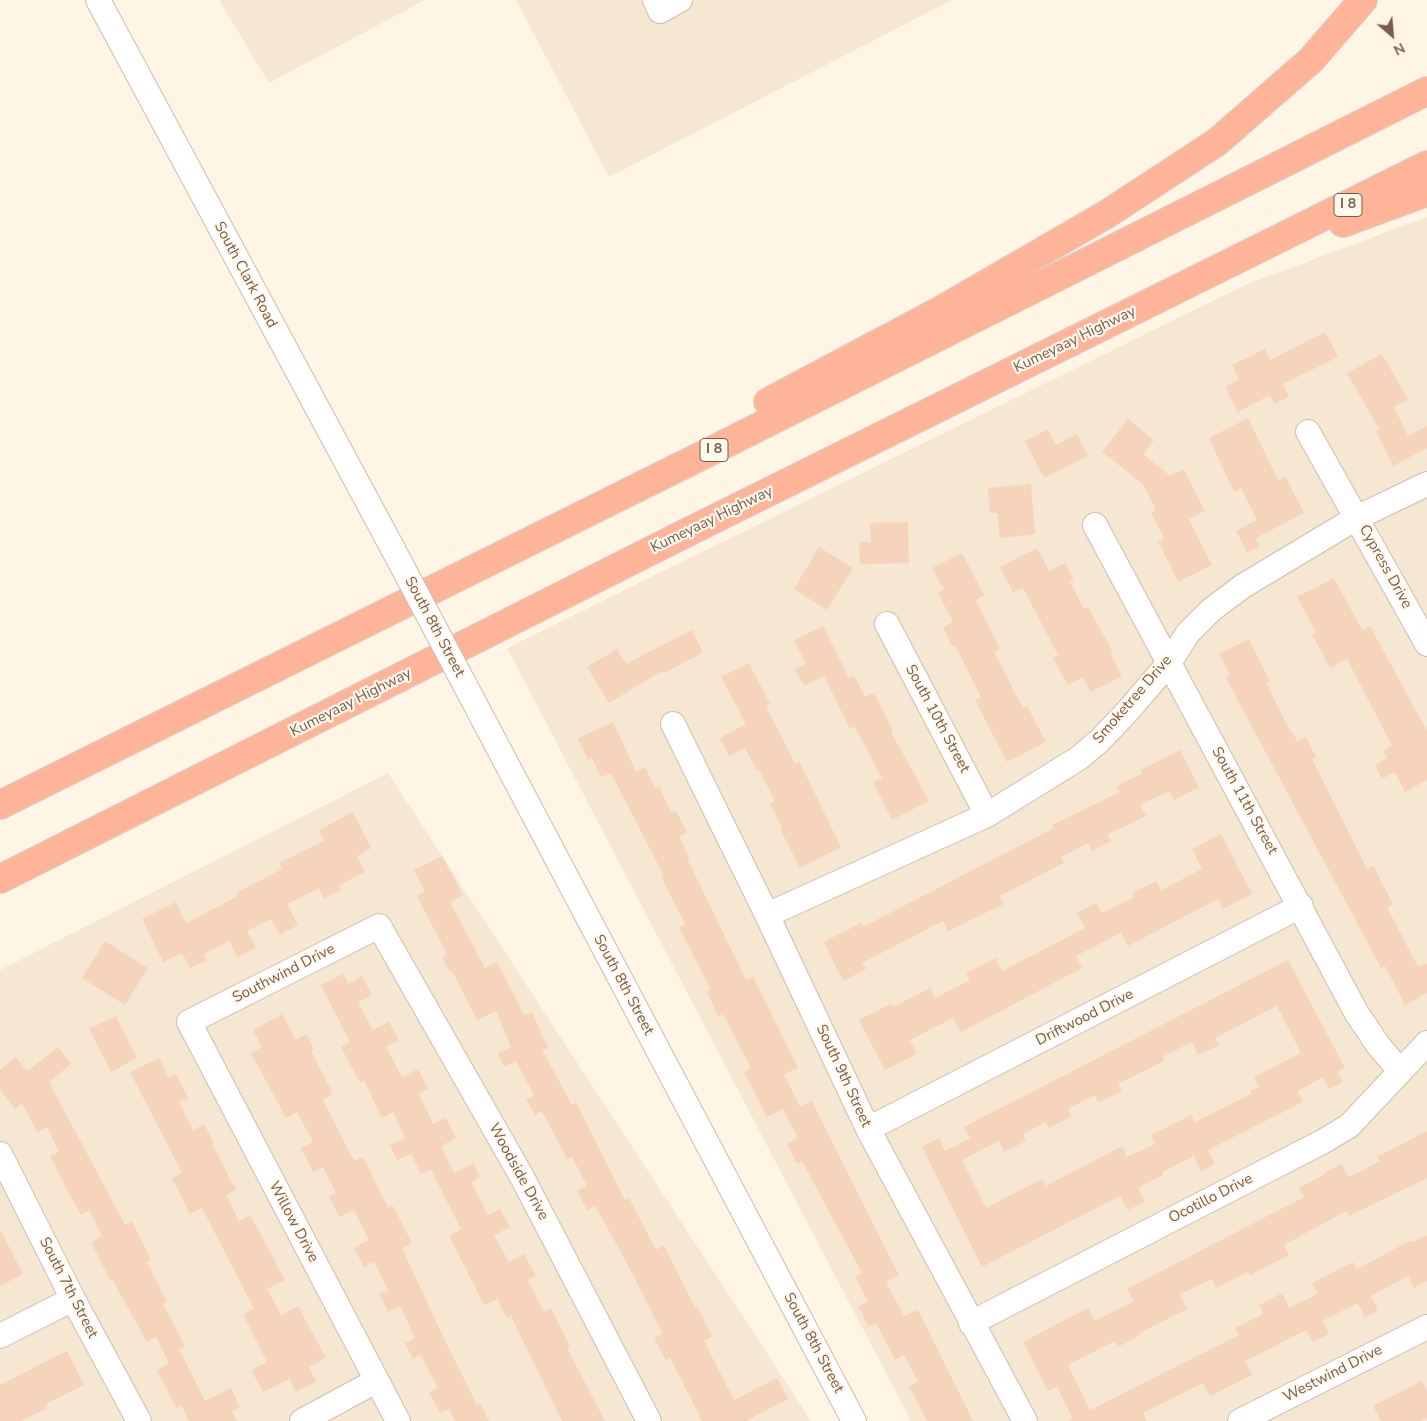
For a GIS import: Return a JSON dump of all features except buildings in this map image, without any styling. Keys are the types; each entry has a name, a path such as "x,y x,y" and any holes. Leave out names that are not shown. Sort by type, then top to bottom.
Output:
{"highway":[{"path":"695,459 747,412 943,309 1107,214 1217,142 1312,60 1363,0"},
{"name":"I 8","path":"0,805 695,459 1427,91"},
{"name":"Kumeyaay Highway","path":"0,879 684,534 1427,165"},
{"path":"1269,244 1362,217 1427,192"}],"street":[{"name":"South Clark Road","path":"98,0 393,549"},
{"path":"657,6 680,0"},
{"name":"Cypress Drive","path":"1308,432 1358,517 1427,644"},
{"name":"Smoketree Drive","path":"767,915 987,815 1079,758 1099,741 1168,663 1188,633 1219,604 1243,586 1358,517 1427,484"},
{"name":"South 11th Street","path":"1094,525 1301,906 1356,1012 1378,1045 1400,1071"},
{"name":"South 8th Street","path":"393,549 854,1421"},
{"name":"South 10th Street","path":"887,624 987,815"},
{"name":"South 9th Street","path":"673,724 767,915 868,1129 1025,1421"},
{"name":"Driftwood Drive","path":"868,1129 1301,906"},
{"name":"Southwind Drive","path":"188,1022 379,926"},
{"name":"Woodside Drive","path":"379,926 522,1177 649,1421"},
{"name":"Willow Drive","path":"188,1022 398,1421"},
{"name":"Ocotillo Drive","path":"971,1323 1322,1142 1349,1126 1427,1044"},
{"name":"South 7th Street","path":"0,1154 73,1299 139,1421"},
{"path":"0,1336 73,1299"},
{"name":"Westwind Drive","path":"1240,1421 1427,1327"},
{"path":"302,1421 376,1381"}],"shaded area":[{"path":"219,0 425,0 269,83"},
{"path":"516,0 952,0 609,177"},
{"path":"1427,217 1427,1421 911,1421 507,648 1245,285"},
{"path":"388,773 810,1421 0,1421 0,970"}]}
